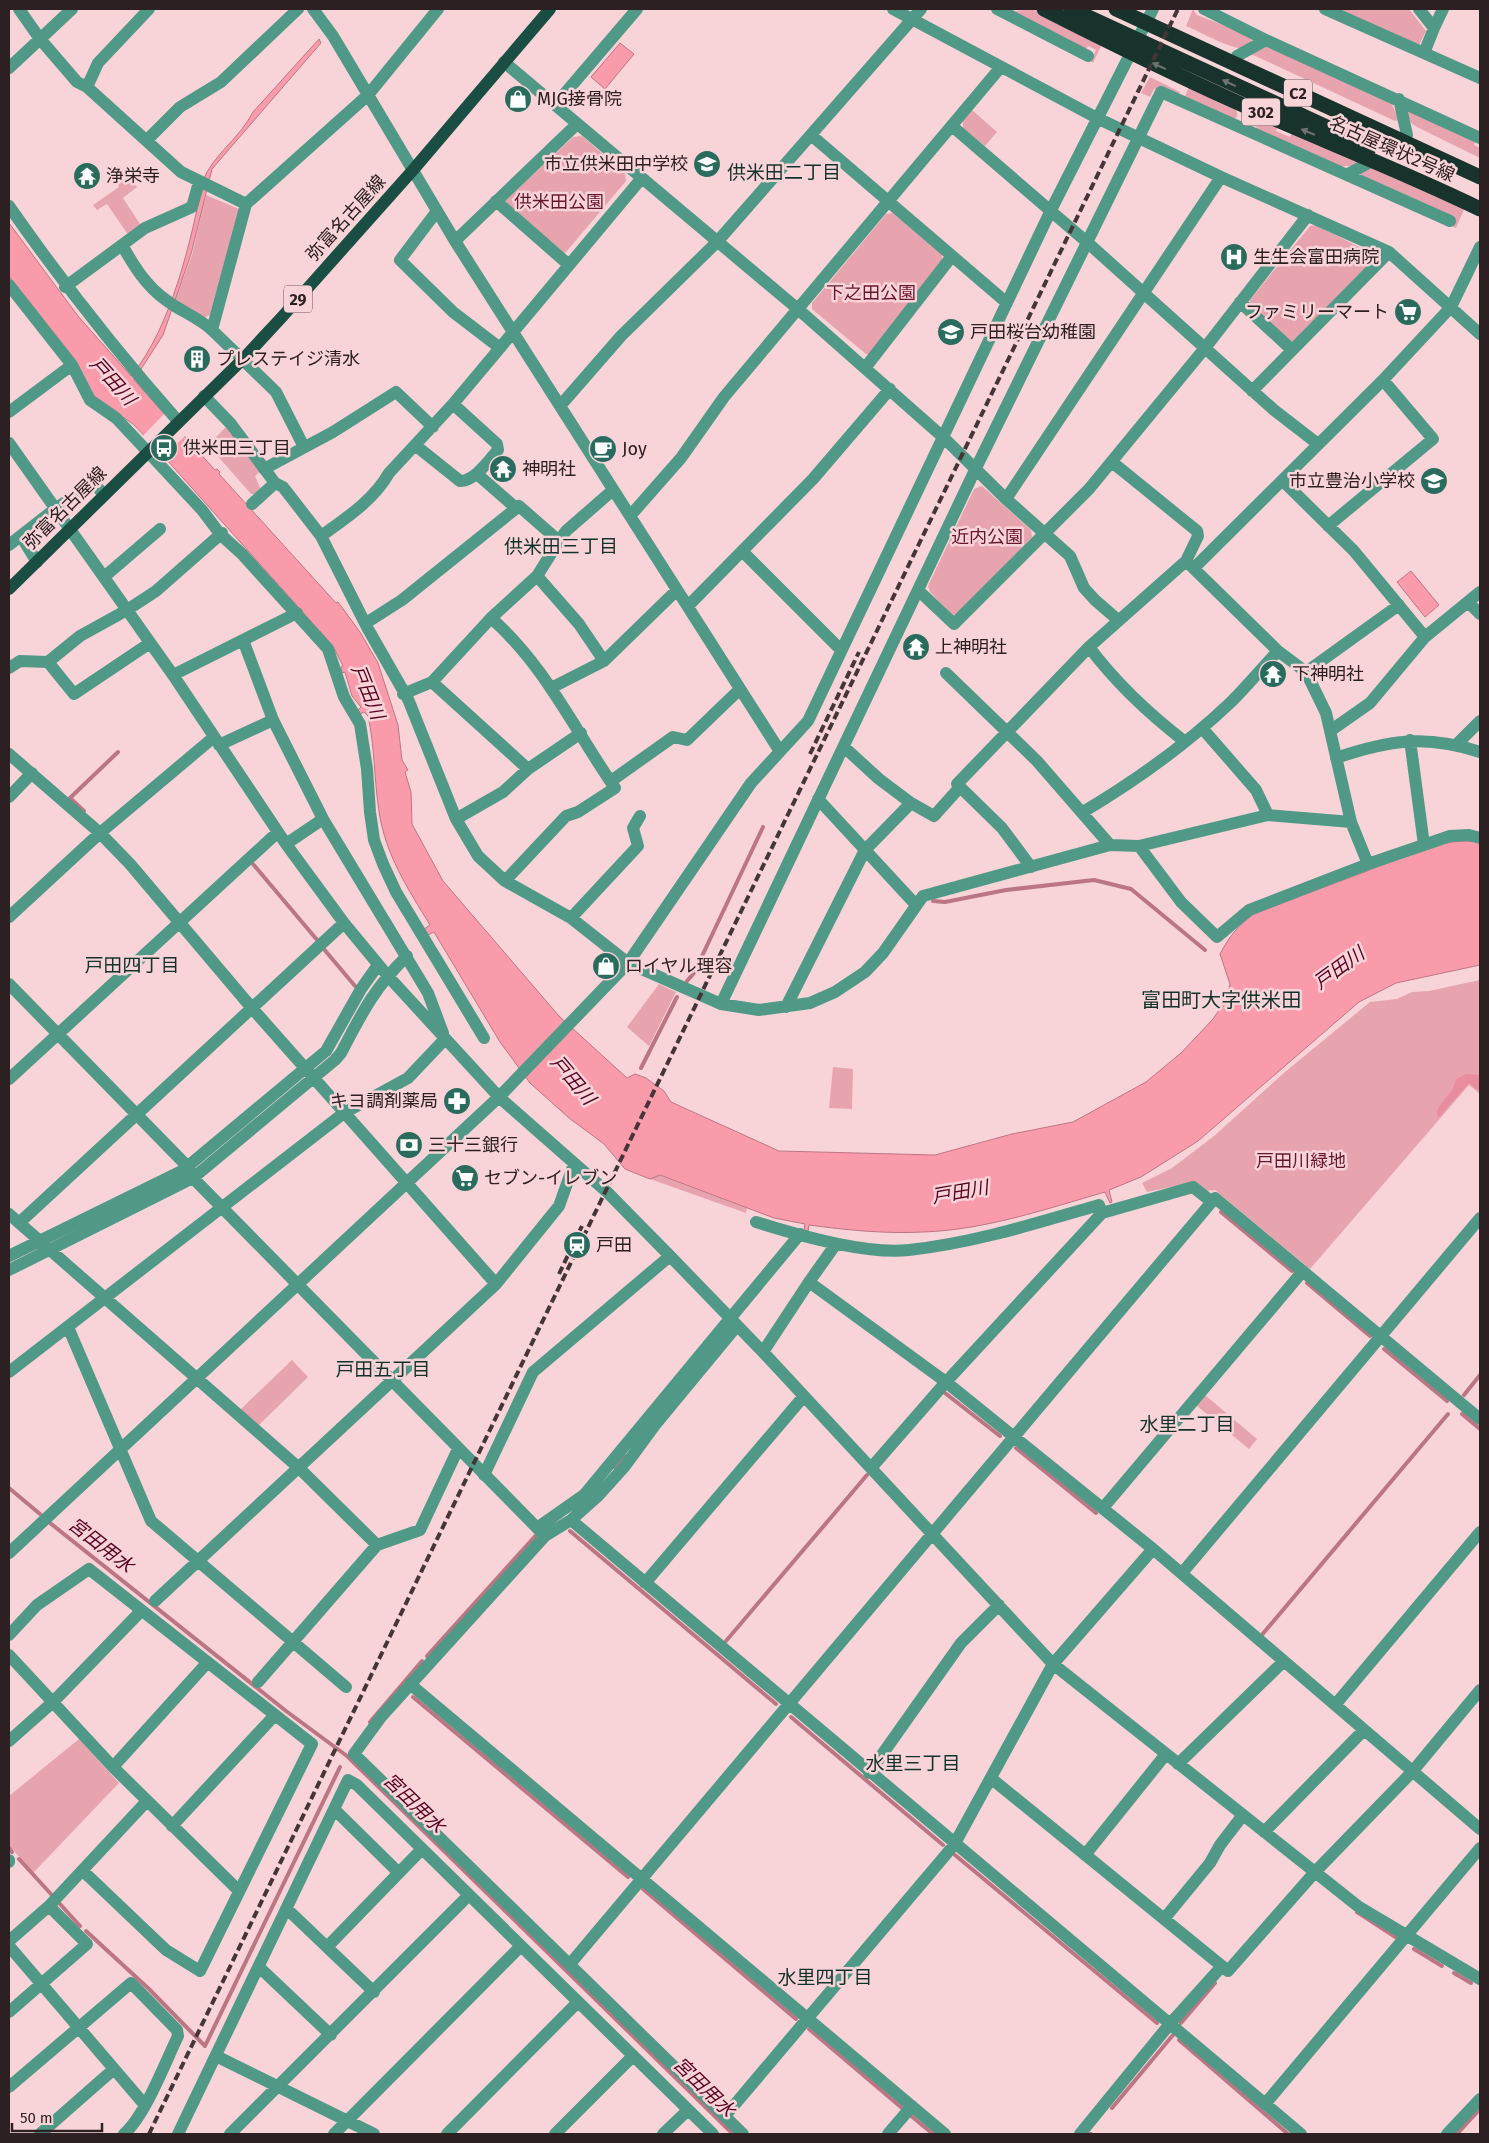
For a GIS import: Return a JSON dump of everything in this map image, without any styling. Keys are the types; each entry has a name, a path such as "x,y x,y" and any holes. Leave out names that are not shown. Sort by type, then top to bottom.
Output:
{"highway":[{"name":"名古屋環状2号線","path":"1044,9 1236,102 1374,160 1480,209"},
{"name":"C2","path":"1071,9 1480,198"},
{"name":"C2","path":"1116,9 1480,176"},
{"name":"名古屋環状2号線","path":"1148,10 1237,56 1480,168"}],"main road":[{"name":"弥富名古屋線","path":"9,589 148,450 243,359 413,170 550,9"}],"street":[{"path":"19,9 40,39 77,82 87,87 181,172 246,204"},
{"path":"9,68 72,9"},
{"path":"87,87 98,63 149,9"},
{"path":"146,140 180,108 221,82 298,9"},
{"path":"313,9 333,36 455,241 779,750"},
{"path":"212,330 246,204 368,95 438,9"},
{"path":"555,105 637,9"},
{"path":"893,9 1000,68 1097,118 1221,177 1389,252 1480,334"},
{"path":"560,406 621,336 717,242 921,9"},
{"path":"997,9 1088,56"},
{"path":"1204,9 1266,40 1399,99 1480,138"},
{"path":"1325,9 1480,78"},
{"path":"1419,9 1434,28"},
{"path":"1424,53 1443,9"},
{"path":"9,1553 499,1097 575,1020 628,963 751,783 779,750 808,721 1051,210 1130,52 1148,10"},
{"path":"1237,56 1266,40"},
{"path":"504,62 799,310 944,438 1043,534 1070,556 1084,588 1118,620"},
{"path":"630,516 680,458 724,397 799,310 1000,68"},
{"path":"721,1004 975,470 1161,92 1450,221"},
{"path":"1399,99 1407,135"},
{"path":"1236,102 1243,127"},
{"path":"455,241 577,124"},
{"path":"952,126 1051,210 1252,391 1318,444"},
{"path":"811,135 1007,303"},
{"path":"1348,174 1374,160"},
{"path":"1006,499 1221,177"},
{"path":"321,536 359,509 433,427 642,179"},
{"path":"66,287 145,228 192,207 203,184"},
{"path":"496,201 569,265"},
{"path":"9,206 66,287 178,421"},
{"path":"437,210 400,260 453,312 500,348"},
{"path":"919,591 954,624 1086,491 1112,462 1308,215"},
{"path":"122,246 139,273 171,304 204,323 276,392 304,447"},
{"path":"1032,867 1002,828 957,784 1089,647 1118,620 1190,564 1283,481 1383,380 1451,307 1480,247"},
{"path":"1252,391 1389,252"},
{"path":"865,368 952,256"},
{"path":"9,285 72,365 90,400 116,418 148,450 221,534 297,613 328,649 344,697 360,724 367,769 374,840 382,864 396,892 484,1038"},
{"path":"1240,302 1292,350"},
{"path":"9,412 72,365"},
{"path":"1328,526 1434,439 1383,380"},
{"path":"688,606 814,479 890,390"},
{"path":"264,469 396,392 433,427"},
{"path":"204,396 231,424 275,484 283,487 321,536 408,699 456,819 478,856 505,881 571,918 628,963 721,1004 759,1010 810,1003 829,995 865,972 883,953 923,896 1110,845 1139,846 1268,815 1351,822"},
{"path":"415,445 460,481 464,482 477,474 498,450 497,444 453,404"},
{"path":"9,442 173,675 286,844 344,923 383,970 499,1097 606,1192 670,1256 763,1352 1053,1664 1359,1907 1480,1979"},
{"path":"1112,462 1198,531 1190,564"},
{"path":"477,474 516,508"},
{"path":"1283,481 1354,550 1426,637"},
{"path":"9,544 55,509 94,483 104,495"},
{"path":"252,504 275,484"},
{"path":"404,694 432,682 491,618 537,576 566,531 613,490"},
{"path":"366,623 402,600 519,506 559,541"},
{"path":"104,577 160,529"},
{"path":"9,668 20,660 48,662 80,636 127,610 156,591 221,534"},
{"path":"21,536 37,562"},
{"path":"743,552 841,650"},
{"path":"1190,564 1278,651 1306,672 1326,713 1351,822 1368,864"},
{"path":"537,576 579,624 604,661"},
{"path":"551,688 604,661 677,590"},
{"path":"1330,731 1370,703 1426,637 1480,592"},
{"path":"1468,602 1480,614"},
{"path":"1306,672 1399,605"},
{"path":"173,675 297,613"},
{"path":"491,618 510,634 551,688 615,788 578,812 566,816 505,881"},
{"path":"243,640 273,720 323,819 428,993 445,1039"},
{"path":"48,662 74,694 150,643"},
{"path":"1089,647 1108,672 1128,693 1184,741"},
{"path":"1083,812 1120,789 1202,728 1232,701 1278,651"},
{"path":"946,673 1008,731 1083,812 1110,845"},
{"path":"432,682 528,769"},
{"path":"610,781 673,737 687,740 740,689"},
{"path":"9,917 100,833 217,741 273,720"},
{"path":"1457,744 1480,721"},
{"path":"1202,728 1256,790 1268,815"},
{"path":"456,819 503,792 528,769 581,733"},
{"path":"1336,758 1372,746 1410,740 1457,744 1480,752"},
{"path":"1410,740 1424,845"},
{"path":"844,746 879,779 911,803 934,816 960,787"},
{"path":"9,754 100,833 130,864 251,1007 496,1284"},
{"path":"9,797 32,773"},
{"path":"818,800 916,905"},
{"path":"786,1007 865,850 911,803"},
{"path":"571,918 638,846 634,828 640,816"},
{"path":"286,844 323,819"},
{"path":"9,1079 278,832"},
{"path":"1139,846 1181,902 1217,937 1249,910 1368,864 1450,836 1468,835 1480,838"},
{"path":"19,1223 344,923"},
{"path":"9,1270 45,1246 190,1173 310,1073 330,1046 361,989 403,950"},
{"path":"9,984 136,1114 298,1285 541,1532"},
{"path":"9,1372 344,1113 408,1078 445,1039"},
{"path":"154,1601 496,1284 559,1206 574,1164"},
{"path":"871,1468 946,1382 1102,1213 1193,1186 1212,1202"},
{"path":"570,1964 1215,1198 1480,1419"},
{"path":"756,1222 836,1244 908,1250 999,1233 1099,1205 1102,1213"},
{"path":"9,1214 299,1468 377,1545"},
{"path":"1182,1572 1480,1218"},
{"path":"541,1532 571,1520 598,1496 626,1466 800,1234"},
{"path":"763,1352 836,1244"},
{"path":"9,1256 45,1246"},
{"path":"484,1475 533,1372 670,1256"},
{"path":"1103,1508 1303,1271"},
{"path":"809,1282 946,1382 1182,1572 1480,1829"},
{"path":"733,1323 584,1495 541,1532 381,1717 354,1754 743,2134"},
{"path":"68,1327 151,1521 294,1640 346,1687"},
{"path":"645,1583 804,1396"},
{"path":"258,1682 377,1545 420,1530 458,1449"},
{"path":"571,1520 954,1845 1301,2134"},
{"path":"1335,1705 1480,1532"},
{"path":"726,2116 954,1845 992,1779 1053,1664 1153,1549"},
{"path":"9,1634 37,1605 88,1569 312,1744 238,1890 200,1971 166,1950 83,1870"},
{"path":"869,1773 961,1643 998,1605"},
{"path":"9,1742 53,1702 141,1611"},
{"path":"9,1655 113,1767 238,1890"},
{"path":"1178,1764 1284,1661"},
{"path":"113,1767 207,1663"},
{"path":"410,1684 945,2134"},
{"path":"992,1779 1228,1971 1315,1872 1412,1772 1480,1690"},
{"path":"172,1826 274,1716"},
{"path":"1264,1832 1364,1730"},
{"path":"1085,1855 1166,1754"},
{"path":"178,2134 348,1780 357,1785 712,2134"},
{"path":"9,1941 60,1896 147,1801"},
{"path":"334,1809 399,1873"},
{"path":"1164,1919 1210,1863 1220,1845 1243,1815"},
{"path":"1265,2104 1480,1848"},
{"path":"327,1947 422,1849"},
{"path":"230,2134 469,1895"},
{"path":"9,2012 87,1944 49,1906"},
{"path":"287,1909 374,1992"},
{"path":"9,1946 144,2104"},
{"path":"334,2134 521,1946"},
{"path":"1080,2134 1170,2025 1222,1966"},
{"path":"259,1967 331,2035"},
{"path":"9,2087 132,1983 177,2030 178,2036 131,2128 124,2134"},
{"path":"447,2134 578,2002"},
{"path":"216,2056 374,2134"},
{"path":"556,2134 634,2056"},
{"path":"40,2134 114,2069"},
{"path":"1447,2134 1480,2099"},
{"path":"888,2134 912,2106"},
{"path":"663,2134 688,2110"}],"green space":[{"path":"1009,9 1016,11 1032,9 1102,44 1093,63 1090,61 1096,50 1088,46 1085,51"},
{"path":"1193,9 1197,15 1249,35 1252,40 1248,47 1238,48 1231,46 1186,26"},
{"path":"1336,9 1409,9 1426,31 1419,45"},
{"path":"1267,46 1392,104 1399,120 1395,121 1251,54"},
{"path":"1150,77 1180,92 1178,95 1159,88 1154,89 1150,97 1141,93"},
{"path":"1190,85 1227,101 1237,111 1237,117 1233,120 1184,98"},
{"path":"972,110 997,132 985,146 963,128 963,121"},
{"path":"1409,111 1477,139 1474,145 1480,148 1480,158 1417,127 1411,123 1406,114"},
{"path":"1245,113 1278,126 1276,131 1290,137 1292,133 1365,160 1354,166 1334,166 1260,132"},
{"name":"供米田公園","path":"582,136 625,173 626,181 566,252 561,254 505,201 573,137"},
{"path":"1371,165 1465,207 1456,228 1361,178 1360,172"},
{"path":"129,176 137,187 123,198 142,227 129,236 107,204 97,210 93,205 119,187 118,185"},
{"path":"206,195 239,209 210,315 203,318 175,301 192,255"},
{"name":"下之田公園","path":"893,213 942,255 943,262 872,354 866,354 812,309 812,303 886,214"},
{"path":"1316,225 1373,254 1374,260 1294,341 1288,341 1250,305 1250,300 1310,226"},
{"path":"228,425 261,471 255,476 262,492 259,494 251,494 208,445"},
{"name":"近内公園","path":"982,486 1031,530 1032,537 958,614 952,615 930,592 928,586 974,489"},
{"name":"戸田川緑地","path":"1480,980 1480,1094 1469,1085 1310,1269 1215,1190 1205,1191 1195,1182 1147,1192 1142,1183 1172,1168 1214,1136 1285,1072 1370,1002 1397,999 1412,992 1429,991"},
{"path":"659,984 676,992 649,1046 627,1027"},
{"path":"833,1067 853,1069 852,1109 829,1108"},
{"path":"659,1175 747,1208 746,1213 650,1179"},
{"path":"292,1360 308,1377 258,1426 240,1410"},
{"path":"1205,1395 1257,1439 1249,1449 1196,1405"},
{"path":"79,1739 119,1783 33,1873 9,1845 9,1796"}],"shaded area":[{"path":"1466,1074 1480,1075 1480,1092 1469,1083 1439,1117 1437,1114 1441,1104 1452,1089 1456,1079"}],"water":[{"name":"戸田川","path":"319,39 321,43 212,169 191,254 163,335 134,380 215,470 217,469 220,472 219,474 336,603 338,602 360,632 378,663 398,725 402,760 408,770 405,772 411,792 412,824 443,881 559,1016 627,1078 635,1074 646,1078 664,1091 671,1102 779,1151 935,1155 1012,1134 1073,1122 1146,1082 1181,1053 1213,1019 1226,1000 1230,984 1220,954 1234,932 1248,918 1405,855 1450,842 1480,842 1480,965 1396,983 1359,1002 1198,1141 1141,1177 1109,1190 1112,1202 1110,1203 1105,1192 1015,1218 946,1230 880,1232 809,1225 808,1231 804,1230 805,1224 774,1218 660,1175 650,1179 625,1169 604,1144 569,1118 530,1083 500,1042 434,932 428,935 424,929 430,925 398,871 382,827 368,716 364,712 360,714 358,710 361,707 352,696 345,672 342,673 341,667 343,666 333,646 158,450 133,424 95,398 9,276 9,223 78,316 131,376 157,334 178,283 203,180 208,171 253,112"},
{"path":"620,43 634,54 605,89 591,77"},
{"path":"1411,571 1439,605 1425,617 1397,582"}],"pier":[{"path":"166,412 186,435 162,458 142,437"}],"waterway":[{"path":"84,811 70,798 118,752"},
{"path":"687,981 694,973 763,827"},
{"path":"253,864 318,941"},
{"path":"933,901 945,902 1006,890 1094,880 1131,889 1205,950"},
{"path":"323,948 355,986"},
{"path":"641,1068 677,997"},
{"path":"1221,1212 1292,1271"},
{"path":"1307,1283 1370,1336"},
{"path":"1384,1349 1447,1401"},
{"path":"1464,1395 1480,1375"},
{"path":"945,1393 1000,1436"},
{"path":"1261,1636 1448,1414"},
{"path":"1462,1414 1480,1429"},
{"path":"1016,1448 1096,1513"},
{"path":"615,1467 625,1456"},
{"path":"726,1641 867,1475"},
{"name":"宮田用水","path":"9,1488 40,1514"},
{"name":"宮田用水","path":"50,1523 286,1711 347,1756 733,2134"},
{"path":"570,1531 776,1704"},
{"path":"427,1656 538,1533"},
{"path":"370,1722 422,1661"},
{"path":"413,1697 628,1877"},
{"path":"791,1717 943,1845"},
{"path":"86,1931 149,1989 205,2046 340,1767"},
{"path":"9,1848 12,1852"},
{"path":"955,1855 1157,2023"},
{"path":"19,1859 80,1926"},
{"path":"643,1889 796,2019"},
{"path":"1357,1912 1397,1938"},
{"path":"1414,1949 1442,1966"},
{"path":"1454,1973 1471,1983"},
{"path":"1181,2023 1215,1983"},
{"path":"809,2029 902,2108"},
{"path":"1112,2108 1173,2035"},
{"path":"1179,2040 1288,2134"},
{"path":"1457,2134 1480,2109"},
{"path":"910,2115 933,2134"}],"railway":[{"path":"149,2134 1178,9"},
{"path":"810,754 859,652"},
{"path":"559,1274 582,1226"}],"place":[{"name":"MJG接骨院","path":"518,99"},
{"name":"市立供米田中学校","path":"707,164"},
{"name":"浄栄寺","path":"87,176"},
{"name":"生生会富田病院","path":"1234,257"},
{"name":"ファミリーマート","path":"1408,312"},
{"name":"戸田桜台幼稚園","path":"951,332"},
{"name":"プレステイジ清水","path":"197,359"},
{"name":"供米田三丁目","path":"164,448"},
{"name":"Joy","path":"603,449"},
{"name":"神明社","path":"503,469"},
{"name":"市立豊治小学校","path":"1434,481"},
{"name":"上神明社","path":"916,647"},
{"name":"下神明社","path":"1273,674"},
{"name":"ロイヤル理容","path":"606,966"},
{"name":"キヨ調剤薬局","path":"457,1101"},
{"name":"三十三銀行","path":"409,1145"},
{"name":"セブン-イレブン","path":"465,1178"},
{"name":"戸田","path":"577,1245"}],"district":[{"name":"供米田二丁目","path":"784,172"},
{"name":"供米田三丁目","path":"561,546"},
{"name":"戸田四丁目","path":"132,965"},
{"name":"富田町大字供米田","path":"1221,1000"},
{"name":"戸田五丁目","path":"383,1369"},
{"name":"水里二丁目","path":"1187,1424"},
{"name":"水里三丁目","path":"913,1763"},
{"name":"水里四丁目","path":"825,1977"}]}
